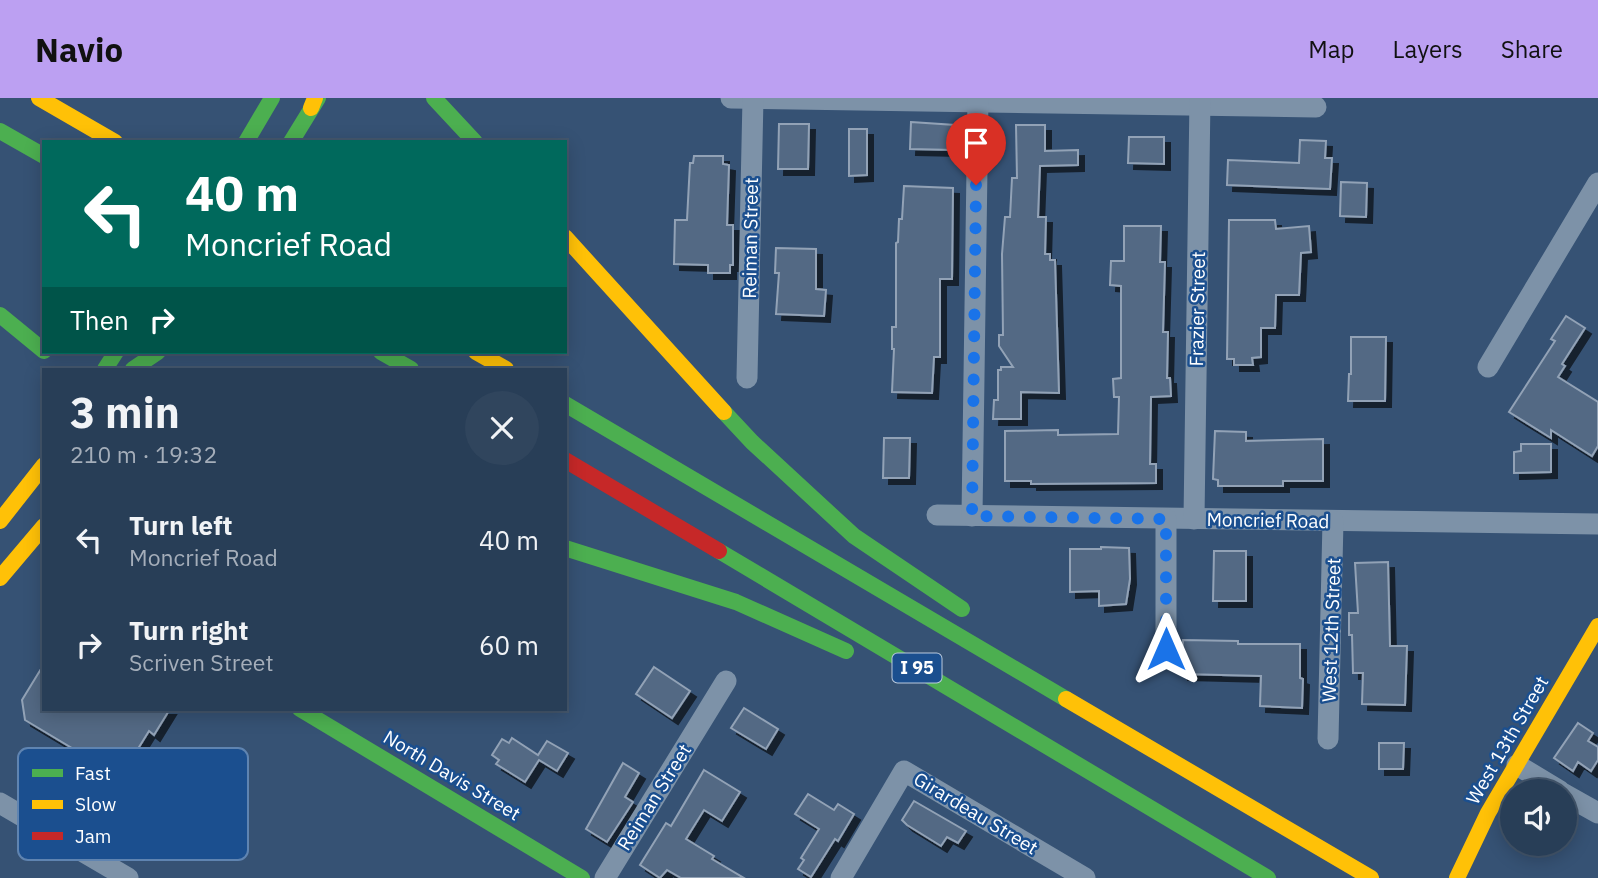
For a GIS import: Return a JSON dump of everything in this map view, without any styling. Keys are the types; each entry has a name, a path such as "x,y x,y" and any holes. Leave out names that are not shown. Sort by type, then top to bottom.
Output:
{"main road":[{"path":"39,98 112,140"},
{"path":"247,140 272,98"},
{"path":"434,98 473,140"},
{"path":"291,140 315,101"},
{"path":"0,131 42,155"},
{"path":"567,239 752,442 793,482 854,536 971,615"},
{"path":"0,314 42,350"},
{"path":"135,368 157,354"},
{"path":"385,354 409,368"},
{"path":"480,354 504,368"},
{"name":"I 95","path":"567,405 1371,878"},
{"name":"I 95","path":"567,461 961,693 1268,878"},
{"path":"0,578 42,471"},
{"path":"18,534 42,527"},
{"path":"567,549 736,602 832,643 857,657"},
{"name":"West 13th Street","path":"1457,878 1488,813 1598,626"},
{"path":"1025,656 1099,716"},
{"path":"907,680 961,693"},
{"name":"North Davis Street","path":"303,711 582,878"}],"street":[{"path":"730,98 1200,102 1316,107"},
{"name":"Reiman Street","path":"747,378 753,98"},
{"path":"972,516 978,100"},
{"name":"Frazier Street","path":"1194,519 1200,102"},
{"path":"1488,367 1598,183"},
{"name":"Moncrief Road","path":"937,514 1598,524"},
{"path":"1166,519 1166,649"},
{"name":"West 12th Street","path":"1328,739 1334,521"},
{"name":"Reiman Street","path":"605,878 726,681"},
{"path":"1517,765 1540,779"},
{"name":"Girardeau Street","path":"841,878 904,771 1071,875"},
{"path":"1577,801 1598,813"},
{"path":"0,803 18,814"},
{"path":"97,860 128,878"}],"building":[{"path":"911,122 955,125 954,150 910,149"},
{"path":"779,124 809,124 808,169 778,169"},
{"path":"1016,125 1045,125 1045,151 1078,150 1078,165 1040,166 1038,217 1046,217 1045,254 1050,254 1050,260 1055,260 1059,393 1021,392 1021,419 993,419 994,400 998,400 998,370 1001,370 1001,367 1013,367 999,346 999,335 1003,335 1002,254 1005,217 1010,217 1012,178 1017,178"},
{"path":"849,129 867,129 867,175 849,176"},
{"path":"1129,137 1164,137 1164,164 1128,163"},
{"path":"1300,140 1326,141 1325,158 1332,158 1330,189 1227,185 1228,160 1299,163"},
{"path":"694,156 723,156 723,164 729,165 727,225 733,225 733,265 730,265 730,273 708,273 708,265 674,264 675,220 687,220 690,163 693,163"},
{"path":"1341,182 1367,183 1366,217 1340,216"},
{"path":"904,186 953,188 952,279 940,279 940,357 934,357 932,393 892,392 892,327 896,327 896,243 899,219 902,219"},
{"path":"1229,220 1275,220 1276,229 1309,226 1311,252 1301,253 1299,295 1276,295 1275,328 1261,328 1261,357 1252,358 1253,365 1234,365 1234,359 1227,359"},
{"path":"1124,226 1161,226 1160,262 1165,262 1163,332 1168,332 1167,378 1170,378 1171,396 1151,397 1150,464 1156,464 1156,483 1031,484 1031,481 1005,481 1005,431 1058,430 1058,435 1118,434 1119,397 1114,397 1113,379 1121,378 1121,286 1110,285 1111,261 1124,261"},
{"path":"776,248 816,249 816,289 826,290 824,316 776,314 779,273 775,273"},
{"path":"1566,316 1585,328 1562,364 1565,366 1558,377 1598,402 1598,446 1592,456 1551,430 1551,438 1509,412 1555,341 1551,339"},
{"path":"1351,337 1386,337 1385,401 1348,401"},
{"path":"1215,431 1246,432 1246,441 1323,439 1323,481 1283,481 1283,486 1218,486 1218,480 1213,479"},
{"path":"884,438 910,438 909,478 883,478"},
{"path":"1521,444 1551,444 1551,472 1514,473 1514,452 1521,451"},
{"path":"1129,548 1130,579 1126,604 1099,606 1099,591 1070,592 1070,549"},
{"path":"1214,551 1246,551 1246,601 1213,601"},
{"path":"1388,562 1390,646 1407,646 1405,705 1362,704 1363,673 1353,673 1352,635 1349,635 1349,613 1358,613 1355,563"},
{"path":"1183,640 1238,641 1238,644 1300,644 1302,708 1260,706 1261,676 1182,674"},
{"path":"42,667 42,711 169,711 154,735 149,731 138,748 72,748 25,720 22,700"},
{"path":"654,667 690,691 672,718 636,694"},
{"path":"744,708 778,729 766,749 731,728"},
{"path":"1578,723 1593,733 1588,741 1598,747 1598,760 1591,771 1578,762 1573,771 1554,758"},
{"path":"512,738 538,755 547,741 568,753 557,771 539,760 525,782 496,764 499,760 492,755 502,739 509,743"},
{"path":"1379,743 1404,743 1403,769 1379,769"},
{"path":"623,763 639,773 625,797 633,802 607,842 586,829"},
{"path":"704,770 740,792 722,821 704,810 686,839 744,878 681,878 667,870 660,878 640,865 666,823 671,826"},
{"path":"808,794 834,810 838,804 854,814 811,877 798,869 804,860 801,858 819,829 795,814"},
{"path":"914,801 966,831 958,843 947,837 941,846 907,825 902,820"}],"traffic: fast":[{"path":"247,140 272,98"},
{"path":"292,140 318,98"},
{"path":"434,98 473,140"},
{"path":"0,131 42,155"},
{"path":"0,315 42,349"},
{"path":"106,368 115,354"},
{"path":"134,368 155,354"},
{"path":"385,354 409,368"},
{"path":"567,405 1066,699"},
{"path":"724,412 752,442 854,536 962,609"},
{"path":"567,549 736,602 846,651"},
{"path":"719,551 1268,878"},
{"path":"303,711 582,878"}],"traffic: slow":[{"path":"39,98 112,140"},
{"path":"311,108 315,98"},
{"path":"567,239 724,412"},
{"path":"480,354 504,368"},
{"path":"0,521 42,468"},
{"path":"0,578 42,528"},
{"path":"1457,878 1488,813 1598,626"},
{"path":"1066,699 1371,878"}],"traffic: jam":[{"path":"567,461 719,551"}],"route":[{"path":"976,185 972,516 1166,519 1166,649"}]}
